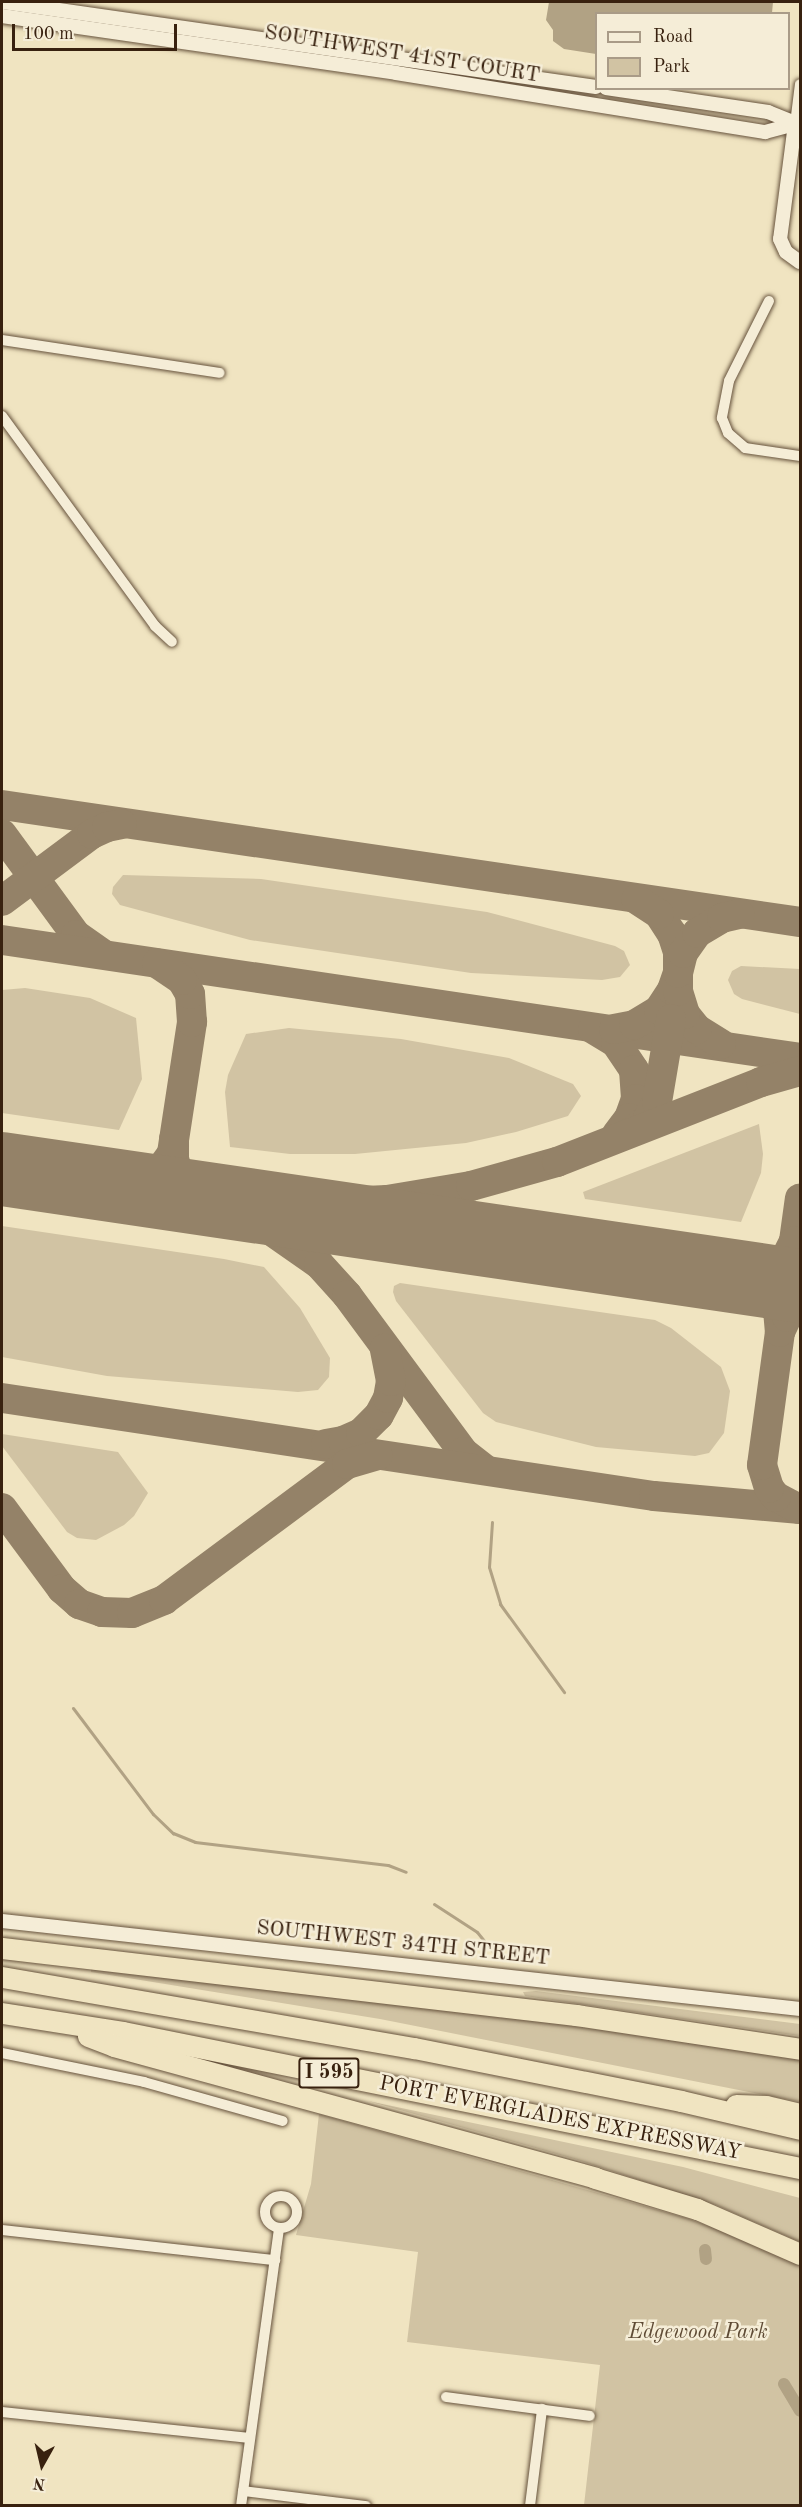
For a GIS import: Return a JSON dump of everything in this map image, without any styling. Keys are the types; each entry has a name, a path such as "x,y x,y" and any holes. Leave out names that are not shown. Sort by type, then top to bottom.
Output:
{"highway":[{"path":"2,1948 576,2015 801,2049"},
{"name":"PORT EVERGLADES EXPRESSWAY","path":"2,1977 423,2049 681,2101 801,2129"},
{"name":"PORT EVERGLADES EXPRESSWAY","path":"2,2013 135,2035 795,2168"},
{"path":"42,2019 114,2046 573,2172 698,2209 801,2254"},
{"path":"681,2101 766,2106 801,2114"}],"street":[{"path":"2,14 3,2"},
{"name":"SOUTHWEST 41ST COURT","path":"3,2 595,87"},
{"name":"SOUTHWEST 41ST COURT","path":"2,14 765,132 798,125"},
{"path":"801,84 798,125 780,233 786,252 801,262"},
{"path":"620,90 768,112 798,125"},
{"path":"769,301 729,381 722,418 728,433 745,448 801,456"},
{"path":"2,340 220,372"},
{"path":"2,416 155,626 172,642"},
{"name":"SOUTHWEST 34TH STREET","path":"2,1921 801,2009"},
{"path":"2,2053 144,2082 283,2121"},
{"path":"241,2505 279,2229"},
{"path":"2,2230 275,2260"},
{"path":"446,2397 590,2416"},
{"path":"530,2505 542,2409"},
{"path":"2,2412 250,2438"},
{"path":"243,2491 366,2505"}],"green space":[{"path":"123,875 261,879 487,912 615,946 624,951 630,965 620,977 602,980 471,973 250,940 120,905 112,894 113,887"},
{"path":"741,966 800,969 800,1014 742,999 734,994 728,980 732,971"},
{"path":"25,988 90,998 136,1018 142,1079 119,1130 2,1113 2,990"},
{"path":"289,1028 401,1039 509,1058 573,1084 581,1096 568,1116 516,1132 466,1143 355,1154 290,1154 230,1147 225,1092 228,1075 246,1034"},
{"path":"759,1124 763,1154 761,1173 741,1222 585,1199 583,1192"},
{"path":"2,1226 264,1267 300,1308 330,1358 329,1377 318,1390 298,1392 107,1376 2,1357"},
{"path":"400,1283 655,1320 671,1328 721,1367 730,1391 724,1433 709,1453 695,1456 596,1447 496,1422 483,1413 396,1301 394,1286"},
{"path":"2,1434 118,1452 148,1493 134,1516 124,1525 96,1540 77,1538 67,1532 2,1446"},
{"path":"91,1967 408,2002 800,2059 800,2102 380,2019 91,1972"},
{"path":"536,1991 800,2024 800,2036 525,1996 523,1992"},
{"path":"368,2101 683,2167 800,2198 800,2242 716,2205 578,2160"},
{"name":"Edgewood Park","path":"319,2114 686,2218 734,2235 800,2265 800,2505 584,2505 600,2365 407,2342 418,2252 296,2235 311,2184"}],"shaded area":[{"path":"549,2 773,2 772,12 595,12 595,54 564,49 553,41 553,30 546,20"}],"waterway":[{"path":"492,1522 489,1567 500,1604 564,1692"},
{"path":"73,1708 153,1814 173,1833 195,1842 388,1865 406,1872"},
{"path":"434,1904 477,1932 493,1952 493,1957"},
{"path":"705,2250 706,2259"},
{"path":"784,2384 800,2411"}],"taxiway":[{"path":"2,805 800,922"},
{"path":"2,901 92,834 107,827 122,824"},
{"path":"2,834 76,935 103,954"},
{"path":"614,1029 634,1025 659,1010 672,990 678,973 678,952 672,934 659,914 636,899"},
{"path":"721,1044 697,1029 685,1014 678,991 678,973 683,953 697,933 722,918 740,914"},
{"path":"2,940 800,1058"},
{"path":"124,1187 149,1180 157,1174 172,1153 192,1022 190,994 182,980 157,963"},
{"path":"632,1131 648,1118 657,1102 671,1019"},
{"path":"593,1029 616,1043 634,1070 636,1099 629,1118 617,1134"},
{"path":"253,1206 387,1200 471,1186 557,1162 761,1082 800,1071"},
{"path":"174,1139 174,1159 178,1173 202,1198"},
{"path":"798,1260 794,1241 800,1198"},
{"path":"209,1199 263,1225 319,1264 347,1295 463,1452 485,1469"},
{"path":"735,1277 768,1272 784,1261 794,1241"},
{"path":"735,1277 753,1285 768,1296 778,1310 780,1332"},
{"path":"799,1509 776,1497 769,1488 762,1465 780,1332 787,1317 800,1302"},
{"path":"326,1444 343,1441 361,1433 379,1415 388,1398 391,1381 385,1349"},
{"path":"2,1398 654,1496 800,1509"},
{"path":"2,1508 62,1589 79,1604 102,1612 132,1613 164,1600 347,1464 378,1455"}],"runway":[{"path":"2,1169 800,1286"}]}
